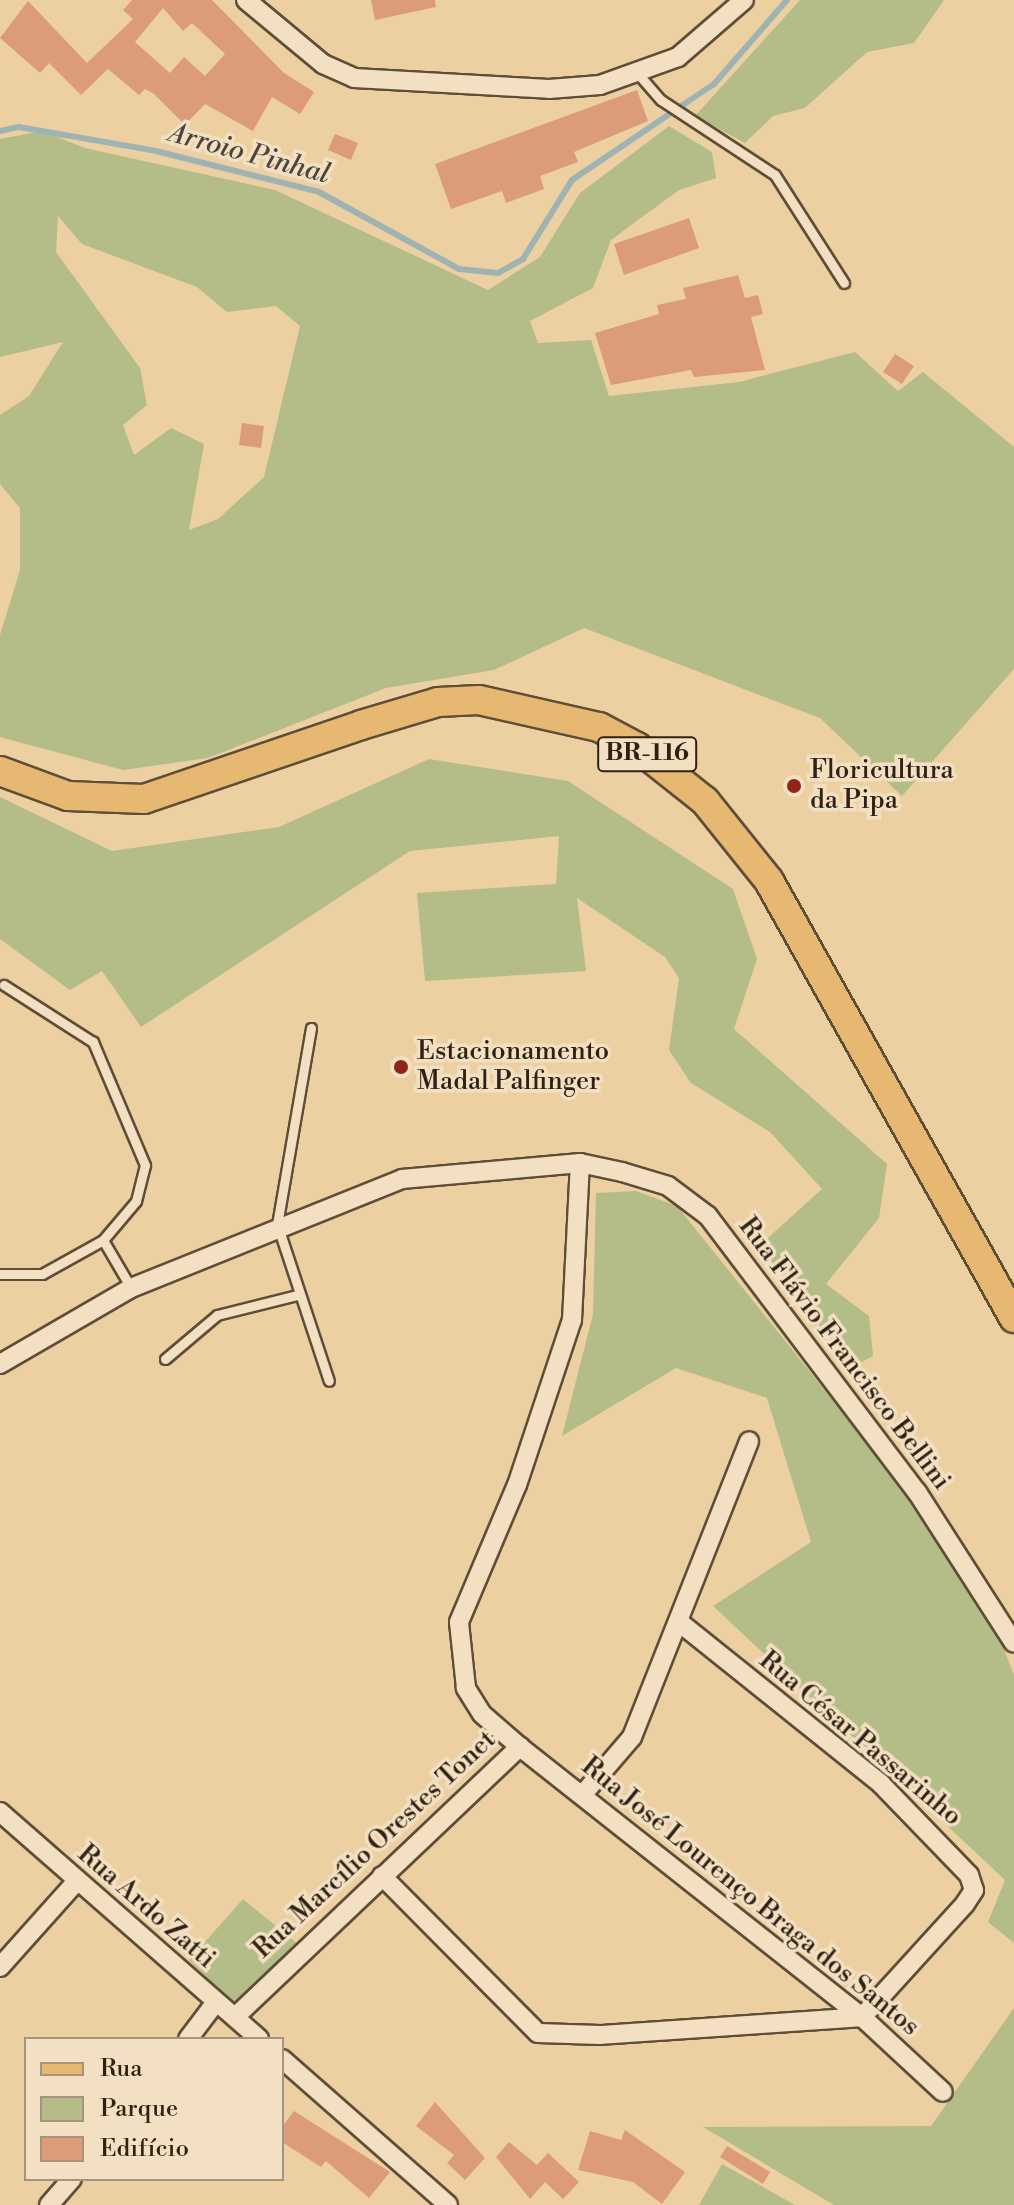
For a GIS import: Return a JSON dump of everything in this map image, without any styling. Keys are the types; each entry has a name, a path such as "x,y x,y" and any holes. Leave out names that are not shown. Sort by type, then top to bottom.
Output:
{"main road":[{"name":"BR-116","path":"0,771 68,796 144,799 387,717 479,700 599,727 637,747 705,801 769,881 1014,1318"}],"street":[{"path":"246,0 323,64 354,78 549,89 639,75 678,57 726,9 744,0"},
{"name":"Rua Flávio Francisco Bellini","path":"0,1364 131,1288 277,1224 402,1179 580,1163 668,1186 708,1216 917,1492 1014,1643"},
{"name":"Rua Marcílio Orestes Tonet","path":"235,2017 520,1747 482,1714 466,1688 459,1622 517,1485 572,1320 580,1163"},
{"path":"584,1793 632,1737 749,1441"},
{"name":"Rua César Passarinho","path":"679,1622 881,1784 969,1875 974,1890 965,1904 862,2017"},
{"name":"Rua José Lourenço Braga dos Santos","path":"520,1747 584,1793 862,2017 943,2092"},
{"name":"Rua Ardo Zatti","path":"0,1812 257,2037"},
{"path":"382,1876 538,2033 600,2035 862,2017"},
{"path":"0,1967 77,1881"},
{"path":"190,2037 216,2002"},
{"path":"284,2061 448,2205"},
{"path":"49,2205 70,2181"}],"lane":[{"path":"639,75 661,100 775,175 844,283"},
{"path":"0,1274 42,1274 103,1240 139,1189 145,1165 134,1126 93,1042 4,985"},
{"path":"311,1028 277,1224 297,1295 329,1381"},
{"path":"103,1240 131,1288"},
{"path":"165,1359 217,1315 297,1295"}],"green space":[{"path":"800,0 944,0 914,43 867,52 805,108 773,116 745,143 695,116"},
{"path":"669,126 712,152 716,178 679,190 611,240 593,288 530,321 538,343 591,340 609,396 739,382 855,352 898,391 923,372 1014,447 1014,669 902,796 820,718 584,628 494,670 386,688 208,758 123,770 0,737 0,635 20,570 20,508 0,484 0,415 29,396 63,342 0,357 0,139 42,131 85,148 275,190 488,290 540,257 580,193","holes":["58,216 82,244 197,287 227,312 276,306 300,326 264,477 218,519 189,530 204,444 171,428 134,455 123,425 147,405 140,368 56,252"]},
{"path":"429,759 568,781 733,889 757,959 734,1029 887,1164 879,1218 826,1284 869,1316 873,1356 846,1370 760,1245 822,1189 770,1132 691,1083 669,1050 679,978 665,957 577,898 586,971 425,981 417,893 556,884 559,836 410,851 141,1027 102,971 70,990 0,939 0,797 112,851 279,827"},
{"path":"636,1191 677,1206 913,1500 995,1627 1014,1675 1014,1943 988,1922 1005,1880 713,1606 811,1542 767,1398 676,1368 562,1436 593,1314 596,1193"},
{"path":"243,1899 299,1945 237,2006 189,1960"},
{"path":"1014,2008 1014,2205 834,2205 703,2127 931,2126"},
{"path":"722,2164 795,2205 699,2205"}],"building":[{"path":"132,0 212,0 284,73 314,92 300,114 272,97 253,131 205,104 185,125 154,94 145,89 139,95 108,69 81,95 49,63 40,73 0,38 28,1 87,63 133,19 123,10","holes":["163,8 183,31 192,23 225,54 205,76 184,57 170,73 135,42"]},
{"path":"371,0 435,0 436,7 375,20"},
{"path":"637,90 648,121 574,152 578,162 540,176 544,189 506,203 502,191 451,209 435,164"},
{"path":"335,134 358,143 351,160 328,150"},
{"path":"689,218 699,248 624,275 614,244"},
{"path":"738,275 745,298 758,295 763,314 751,317 765,370 694,377 691,370 611,385 595,333 659,314 657,305 686,299 683,288"},
{"path":"895,354 914,366 902,384 883,372"},
{"path":"242,423 264,426 261,448 239,445"},
{"path":"435,2102 485,2158 465,2180 447,2163 454,2155 416,2126"},
{"path":"294,2111 390,2172 369,2198 326,2161 321,2167 284,2143 284,2124"},
{"path":"625,2130 685,2172 662,2204 633,2182 578,2170 590,2131 621,2140"},
{"path":"509,2142 537,2165 548,2153 579,2182 563,2199 545,2182 530,2199 496,2157"},
{"path":"727,2146 770,2172 763,2184 720,2157"}],"waterway":[{"name":"Arroio Pinhal","path":"0,131 19,127 156,151 319,192 459,269 498,273 523,259 572,180 714,84 787,0"}],"place":[{"name":"Floricultura da Pipa","path":"794,786"},
{"name":"Estacionamento Madal Palfinger","path":"401,1067"}]}
